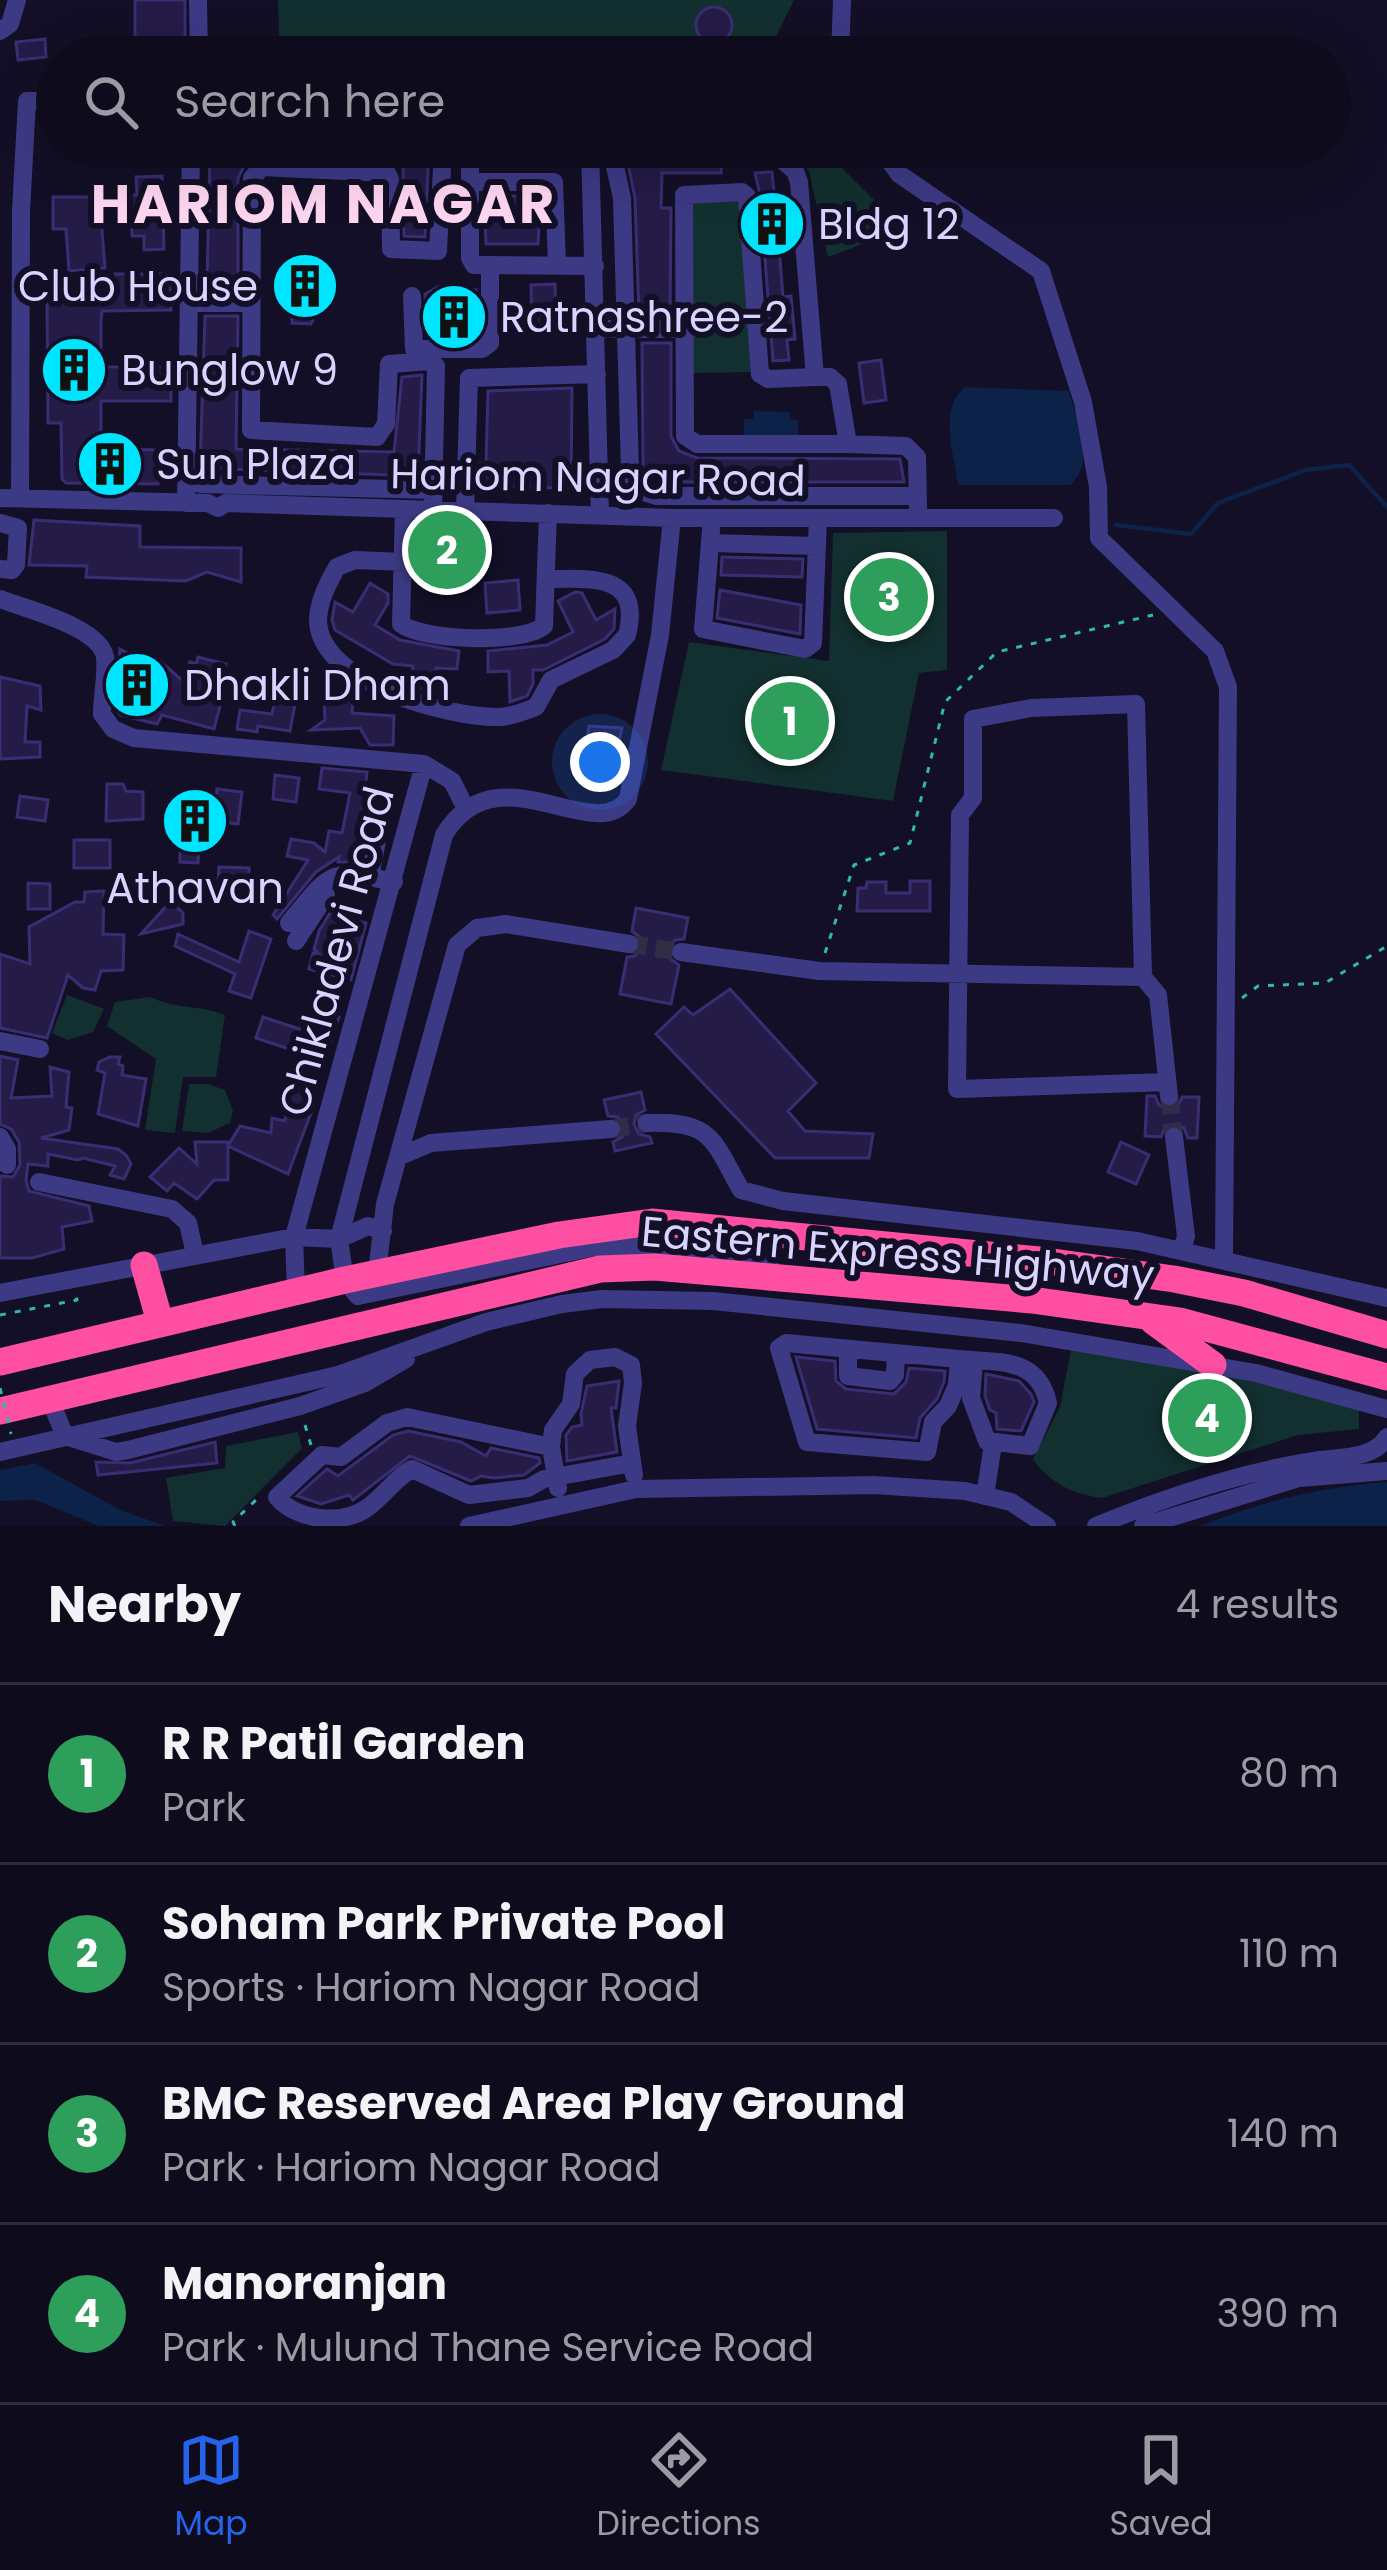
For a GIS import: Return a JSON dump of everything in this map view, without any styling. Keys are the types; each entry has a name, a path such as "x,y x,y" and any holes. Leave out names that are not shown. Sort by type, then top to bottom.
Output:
{"highway":[{"name":"Eastern Express Highway","path":"0,1362 559,1234 652,1222 1039,1260 1174,1279 1244,1293 1387,1335"},
{"path":"144,1265 160,1322"},
{"name":"Eastern Express Highway","path":"6,1423 50,1400 600,1269 655,1268 1032,1300 1226,1332 1387,1376"},
{"path":"600,1269 602,1299"},
{"path":"1147,1317 1213,1365"}],"street":[{"path":"0,31 10,24 17,0"},
{"path":"199,0 199,36"},
{"path":"841,36 842,0"},
{"path":"10,498 27,101 36,101"},
{"path":"186,503 191,168"},
{"path":"258,168 249,423 257,433 377,437 386,424 389,364 434,363 433,500"},
{"path":"298,168 387,173 391,249 438,251 441,168"},
{"path":"470,168 471,262 595,266"},
{"path":"592,168 600,515"},
{"path":"614,168 622,198 633,483 645,494 918,496"},
{"path":"791,168 799,182 814,376"},
{"path":"895,168 1041,272 1083,402 1098,487 1099,538 1215,651 1228,687 1224,1260"},
{"path":"470,182 554,182 557,265"},
{"path":"848,445 838,384 830,377 768,379 760,374 750,202 742,192 690,193 681,200 684,429 688,440 697,443 906,446 917,457 918,518"},
{"path":"412,296 412,345 417,351 487,347 490,265"},
{"path":"189,303 250,303"},
{"path":"596,329 683,329"},
{"path":"465,511 469,378 597,374"},
{"name":"Hariom Nagar Road","path":"10,498 186,503 217,496 302,496 433,500 465,511 672,518 1054,518"},
{"path":"397,502 404,562 400,621 421,634 468,638 538,632 544,626 548,513"},
{"path":"672,518 660,635 630,789 621,809 605,815 493,797 465,807 444,835 339,1239 345,1280 358,1297 594,1246 760,1256 779,1277"},
{"path":"712,518 706,632 805,649 814,643 818,518"},
{"path":"0,524 18,528 16,565 12,570 0,569"},
{"path":"710,543 817,546"},
{"path":"404,562 355,560 338,567 319,609 322,637 355,672 408,703 499,717 536,707 551,680 613,650 627,635 628,606 618,587 602,579 547,579"},
{"name":"Chikladevi Road","path":"0,599 80,629 100,644 105,663 102,714 121,734 424,764 295,1237 296,1291"},
{"path":"1136,704 1143,977 1158,994 1168,1089 957,1089 958,974 960,815 973,798 973,719 1031,708 1136,704"},
{"path":"424,764 452,782 465,807"},
{"path":"370,877 377,841"},
{"path":"350,872 393,886 343,883 292,932 329,878 350,872"},
{"path":"377,1274 385,1204 457,945 477,928 506,924 629,944"},
{"path":"681,952 819,971 1143,977"},
{"path":"0,1041 40,1049"},
{"path":"647,1123 692,1124 707,1132 741,1190 783,1201 1136,1241 1387,1298"},
{"path":"398,1157 431,1144 610,1129"},
{"path":"0,1137 8,1165"},
{"path":"1174,1137 1186,1236 1183,1251"},
{"path":"39,1182 172,1209 188,1223 195,1254"},
{"path":"6,1301 195,1254 295,1237 339,1239 368,1226 383,1231"},
{"path":"0,1452 338,1375 447,1336 562,1304 602,1299 713,1301 1022,1333 1256,1373 1387,1409"},
{"path":"848,1349 848,1376 890,1381 895,1375 884,1358 882,1318"},
{"path":"927,1452 817,1444 805,1438 779,1348 786,1343 884,1358 967,1360 1030,1369 1048,1396 1048,1409 1030,1446 987,1442 973,1406 967,1360"},
{"path":"561,1504 551,1447 556,1424 571,1404 575,1374 582,1364 615,1357 626,1361 632,1372 627,1426 636,1490"},
{"path":"923,1489 933,1422 948,1406 967,1360"},
{"path":"50,1400 65,1436"},
{"path":"551,1447 407,1417 387,1423 341,1457 322,1455 277,1495 280,1502 314,1520 353,1520 412,1468 469,1495 528,1488 556,1476 632,1463"},
{"path":"1096,1526 1287,1465 1370,1453 1387,1436"},
{"path":"816,1486 817,1444"},
{"path":"986,1496 993,1444"},
{"path":"1143,1526 1299,1478 1387,1471"},
{"path":"470,1526 636,1490 816,1486 986,1496 1011,1502 1047,1526"}],"path":[{"path":"1227,1009 1258,986 1325,983 1387,946"},
{"path":"0,1316 76,1300 76,1295 6,1301"},
{"path":"0,1388 6,1423"}],"green space":[{"path":"278,0 794,0 776,36 279,36"},
{"path":"806,168 842,168 877,203 884,236 828,257"},
{"path":"692,195 745,196 760,372 690,373"},
{"path":"947,531 947,670 919,673 893,801 661,770 689,642 829,661 833,533"},
{"path":"67,995 104,1009 93,1032 68,1040 52,1033"},
{"path":"150,997 225,1015 216,1077 183,1077 175,1133 145,1130 156,1059 107,1026 115,1002"},
{"path":"189,1084 225,1090 233,1111 230,1123 208,1133 182,1131"},
{"path":"1071,1350 1238,1377 1359,1406 1359,1429 1298,1435 1102,1498 1082,1494 1055,1481 1033,1459 1060,1407"},
{"path":"298,1432 302,1448 225,1526 173,1521 166,1478 225,1468 226,1446"}],"water":[{"path":"965,387 1068,391 1080,427 1083,453 1078,476 1070,485 958,485 950,419"},
{"path":"754,411 790,412 790,419 798,420 798,435 744,435 744,419 753,419"},
{"path":"468,539 469,560 443,561 443,572 426,572 425,540"},
{"path":"35,1463 122,1511 166,1526 99,1526 35,1500 0,1501 0,1470"},
{"path":"1387,1482 1387,1526 1200,1526 1292,1496"}],"building":[{"path":"135,0 185,0 185,36 135,36"},
{"path":"707,9 721,9 730,18 727,36 698,32 698,18"},
{"path":"36,40 36,58 18,60 16,42"},
{"path":"210,168 243,168 238,178 238,285 207,284"},
{"path":"403,168 428,168 425,237 404,236"},
{"path":"629,168 721,168 721,173 662,173 661,208 671,208 670,316 639,316 635,198"},
{"path":"772,172 775,202 783,201 787,246 779,247 783,297 791,296 795,339 787,340 789,360 773,361 755,173"},
{"path":"162,176 164,249 144,250 144,236 132,236 131,195 137,195 136,177"},
{"path":"484,196 541,196 538,244 486,244"},
{"path":"53,197 105,197 105,268 69,271 66,229 53,229"},
{"name":"Club House","path":"292,262 320,266 320,305 311,324 292,323"},
{"path":"115,274 171,274 171,310 102,311 101,322 101,367 171,367 171,401 101,401 101,433 117,433 116,449 159,450 158,484 66,483 62,479 61,423 48,423 47,295 115,294"},
{"path":"555,284 556,329 532,329 531,285"},
{"name":"Ratnashree-2","path":"438,287 476,290 476,335 427,335 425,294"},
{"path":"205,316 238,316 236,449 394,452 402,377 422,375 418,476 200,468"},
{"path":"642,343 671,343 671,436 679,451 697,458 900,459 904,482 659,482 659,476 647,476 643,467"},
{"path":"881,360 886,400 864,403 859,363"},
{"path":"572,388 571,488 479,487 480,463 486,463 488,391"},
{"path":"34,520 140,526 140,547 241,548 241,582 207,572 186,581 86,577 87,566 29,565"},
{"path":"722,557 803,559 802,577 721,575"},
{"path":"518,580 520,610 487,613 485,583"},
{"path":"370,583 388,594 375,625 400,640 459,651 457,669 436,668 434,693 411,686 413,666 393,664 335,630 335,602 353,612"},
{"path":"720,590 801,605 800,634 717,618"},
{"path":"582,593 596,620 615,609 614,629 605,639 543,670 533,670 527,696 510,702 509,671 488,672 488,651 547,645 573,632 558,601"},
{"path":"120,649 156,668 160,661 184,682 190,662 196,664 198,657 226,664 221,683 226,684 214,729 162,715 157,724 120,715 116,710"},
{"path":"0,677 40,686 41,710 27,706 25,742 40,742 40,757 0,759"},
{"path":"276,694 297,694 290,731 258,726 257,732 237,729 240,710 272,714"},
{"path":"353,698 352,713 394,716 393,745 370,745 360,728 311,730 325,720 324,700"},
{"path":"589,726 622,728 611,777 582,778"},
{"path":"322,768 367,772 363,808 371,809 359,862 338,862 339,857 316,872 277,919 273,915 308,860 287,856 291,839 314,843 325,852 329,831 342,833 350,793 319,789"},
{"path":"275,775 299,778 296,802 273,799"},
{"path":"107,784 143,792 143,819 106,821"},
{"path":"217,789 242,792 238,824 214,821"},
{"path":"20,796 48,800 45,821 17,817"},
{"path":"179,808 213,811 210,834 200,833 198,863 180,862"},
{"path":"74,840 110,840 110,868 74,868"},
{"path":"219,867 249,868 249,886 218,885"},
{"path":"910,881 930,881 930,911 857,911 858,888 866,888 867,882 886,882 886,893 910,893"},
{"path":"28,883 50,884 50,909 28,909"},
{"path":"104,891 103,934 124,935 123,970 101,971 95,990 83,988 68,975 47,1038 0,1028 0,954 30,964 29,927 75,902 84,902 85,892"},
{"path":"171,901 183,913 183,924 141,934"},
{"path":"636,908 688,918 684,939 675,940 668,949 669,958 679,965 671,1004 620,994 627,957 635,956 642,947 641,938 632,931"},
{"path":"330,913 366,923 351,980 309,969 313,953 321,956 314,949"},
{"path":"249,931 271,939 251,998 229,991 235,974 175,946 178,934 239,962"},
{"path":"730,989 816,1083 788,1111 805,1131 873,1134 869,1158 775,1158 656,1034 684,1007 693,1015"},
{"path":"316,1009 339,1017 325,1061 256,1038 263,1017 309,1032"},
{"path":"0,1056 18,1060 11,1098 52,1096 50,1067 69,1072 69,1130 41,1138 118,1149 131,1164 124,1179 110,1175 115,1166 83,1158 48,1154 48,1166 28,1164 29,1191 89,1206 92,1221 62,1227 64,1249 32,1258 0,1258 0,1176 13,1177 20,1165 19,1142 11,1129 0,1124"},
{"path":"120,1057 122,1075 146,1079 138,1126 98,1114 105,1073 97,1070 99,1062"},
{"path":"289,1088 312,1089 309,1102 314,1105 288,1174 228,1146 240,1126 271,1133 272,1118 285,1121"},
{"path":"641,1092 645,1110 636,1115 634,1124 652,1143 615,1151 613,1142 623,1136 624,1127 618,1117 608,1116 604,1100"},
{"path":"1147,1096 1155,1096 1159,1105 1169,1109 1178,1106 1182,1097 1199,1097 1197,1138 1188,1138 1184,1128 1174,1124 1165,1127 1161,1137 1145,1136"},
{"path":"195,1142 228,1142 228,1180 214,1180 197,1199 174,1183 167,1191 150,1177 179,1148 197,1164"},
{"path":"1121,1142 1149,1155 1136,1184 1108,1172"},
{"path":"796,1357 835,1361 836,1381 846,1389 894,1394 906,1382 909,1368 945,1371 944,1382 937,1399 920,1418 916,1438 817,1429"},
{"path":"986,1374 1019,1381 1031,1394 1034,1402 1021,1431 997,1429 996,1413 985,1396"},
{"path":"619,1381 616,1408 611,1408 617,1452 567,1461 566,1435 572,1427 582,1425 587,1386"},
{"path":"408,1431 461,1442 486,1456 491,1448 539,1458 540,1463 524,1475 481,1476 471,1481 410,1456 353,1500 349,1495 321,1504 297,1496 327,1469 338,1476 393,1435"},
{"path":"215,1442 217,1463 98,1475 96,1462 130,1463"}],"waterway":[{"path":"1116,525 1191,534 1218,503 1306,470 1349,465 1387,507"}],"tunnel":[{"path":"629,944 681,952"},
{"path":"1169,1096 1174,1137"},
{"path":"611,1129 647,1123"}],"place":[{"name":"Bldg 12","path":"772,224"},
{"name":"Club House","path":"305,286"},
{"name":"Ratnashree-2","path":"454,317"},
{"name":"Bunglow 9","path":"74,370"},
{"name":"Sun Plaza","path":"110,464"},
{"name":"Soham Park Private Pool","path":"447,550"},
{"name":"BMC Reserved Area Play Ground","path":"889,597"},
{"name":"Dhakli Dham","path":"137,685"},
{"name":"R R Patil Garden","path":"790,721"},
{"name":"Athavan","path":"195,821"},
{"name":"Manoranjan","path":"1207,1418"}],"district":[{"name":"HARIOM NAGAR","path":"324,204"}]}
